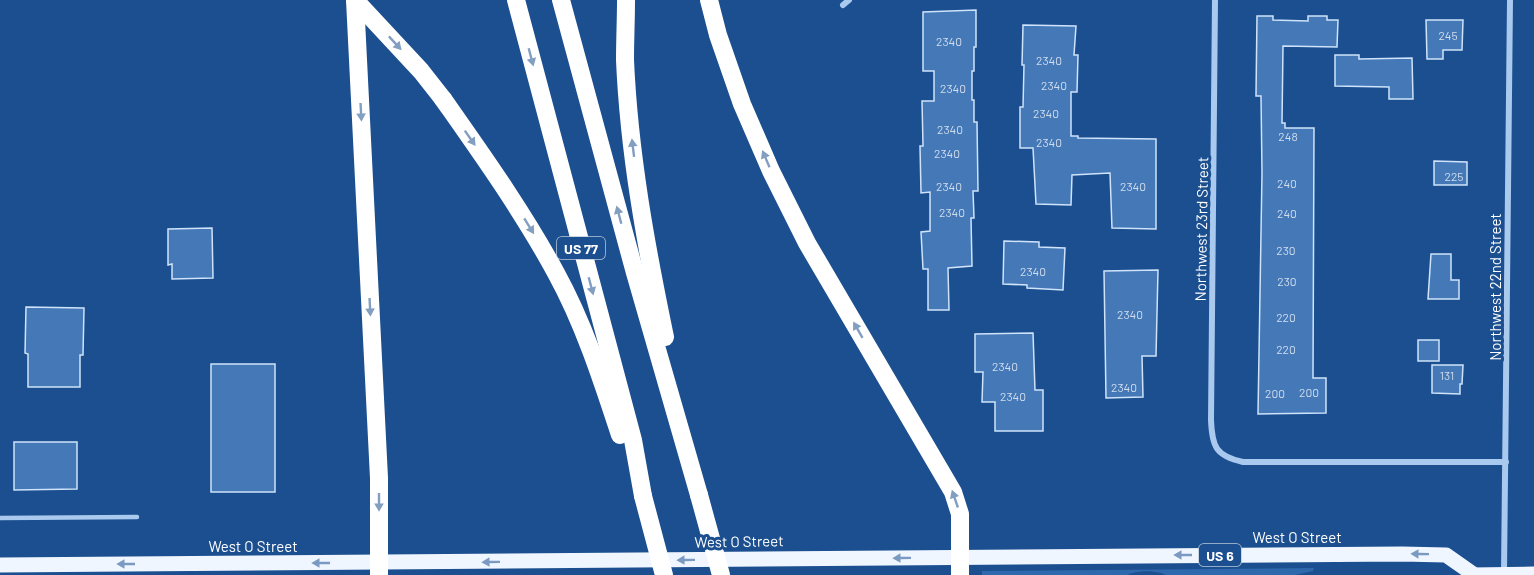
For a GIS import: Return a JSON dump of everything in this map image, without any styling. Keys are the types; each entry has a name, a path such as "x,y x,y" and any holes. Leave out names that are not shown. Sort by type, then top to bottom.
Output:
{"highway":[{"path":"355,0 422,71 443,99 497,176 558,275 591,351 643,496"},
{"path":"355,0 378,467 379,569"},
{"name":"US 77","path":"516,0 633,440 643,496 664,575"},
{"path":"561,0 635,273 721,575"},
{"path":"626,0 628,102 644,230 693,473"},
{"path":"709,0 718,35 742,104 776,181 807,243 953,492 960,514 960,566"}],"main road":[{"name":"West O Street","path":"0,565 379,569 960,566 1446,555 1472,575 1534,574"}],"street":[{"path":"843,5 849,0"},
{"name":"Northwest 23rd Street","path":"1215,0 1212,441 1223,455 1243,462 1506,462"},
{"name":"Northwest 22nd Street","path":"1504,574 1510,0"}],"lane":[{"path":"0,518 137,517"}],"shaded area":[{"path":"1314,568 1313,571 1295,575 1166,575 1146,571 1127,575 982,575 982,571"}],"building":[{"path":"976,10 972,100 974,100 974,122 977,122 978,191 973,191 972,266 948,268 949,310 928,310 928,269 923,269 921,232 930,231 930,192 921,193 920,146 923,146 922,101 934,101 934,71 923,71 923,12"},
{"path":"1257,16 1273,16 1273,20 1308,21 1308,16 1327,16 1327,20 1338,20 1337,47 1283,46 1282,123 1285,123 1285,128 1314,128 1313,378 1326,378 1326,413 1258,414 1262,173 1261,96 1256,96"},
{"path":"1426,20 1463,20 1462,50 1443,50 1443,59 1427,59"},
{"path":"1023,25 1076,26 1074,55 1078,55 1077,92 1071,92 1071,136 1156,139 1156,229 1112,228 1110,173 1072,175 1071,205 1036,204 1033,148 1020,148 1020,107 1023,107"},
{"path":"1335,55 1359,55 1359,59 1412,58 1413,99 1389,99 1389,87 1335,86"},
{"path":"1434,161 1467,162 1467,185 1434,185"},
{"path":"212,228 213,278 172,279 172,264 168,265 168,229"},
{"path":"1004,241 1039,242 1039,247 1065,248 1063,290 1003,284"},
{"path":"1431,254 1451,254 1451,280 1459,280 1459,299 1428,299"},
{"path":"1158,270 1156,356 1142,356 1143,397 1106,398 1104,271"},
{"path":"26,307 84,308 80,387 28,387 28,354 25,353"},
{"path":"1033,333 1035,390 1043,390 1043,431 995,431 995,402 982,402 983,372 975,372 975,334"},
{"path":"1418,340 1439,340 1439,361 1418,361"},
{"path":"211,364 275,364 275,492 211,492"},
{"path":"1432,365 1463,365 1460,394 1432,393"},
{"path":"14,442 77,442 77,489 14,490"}]}
